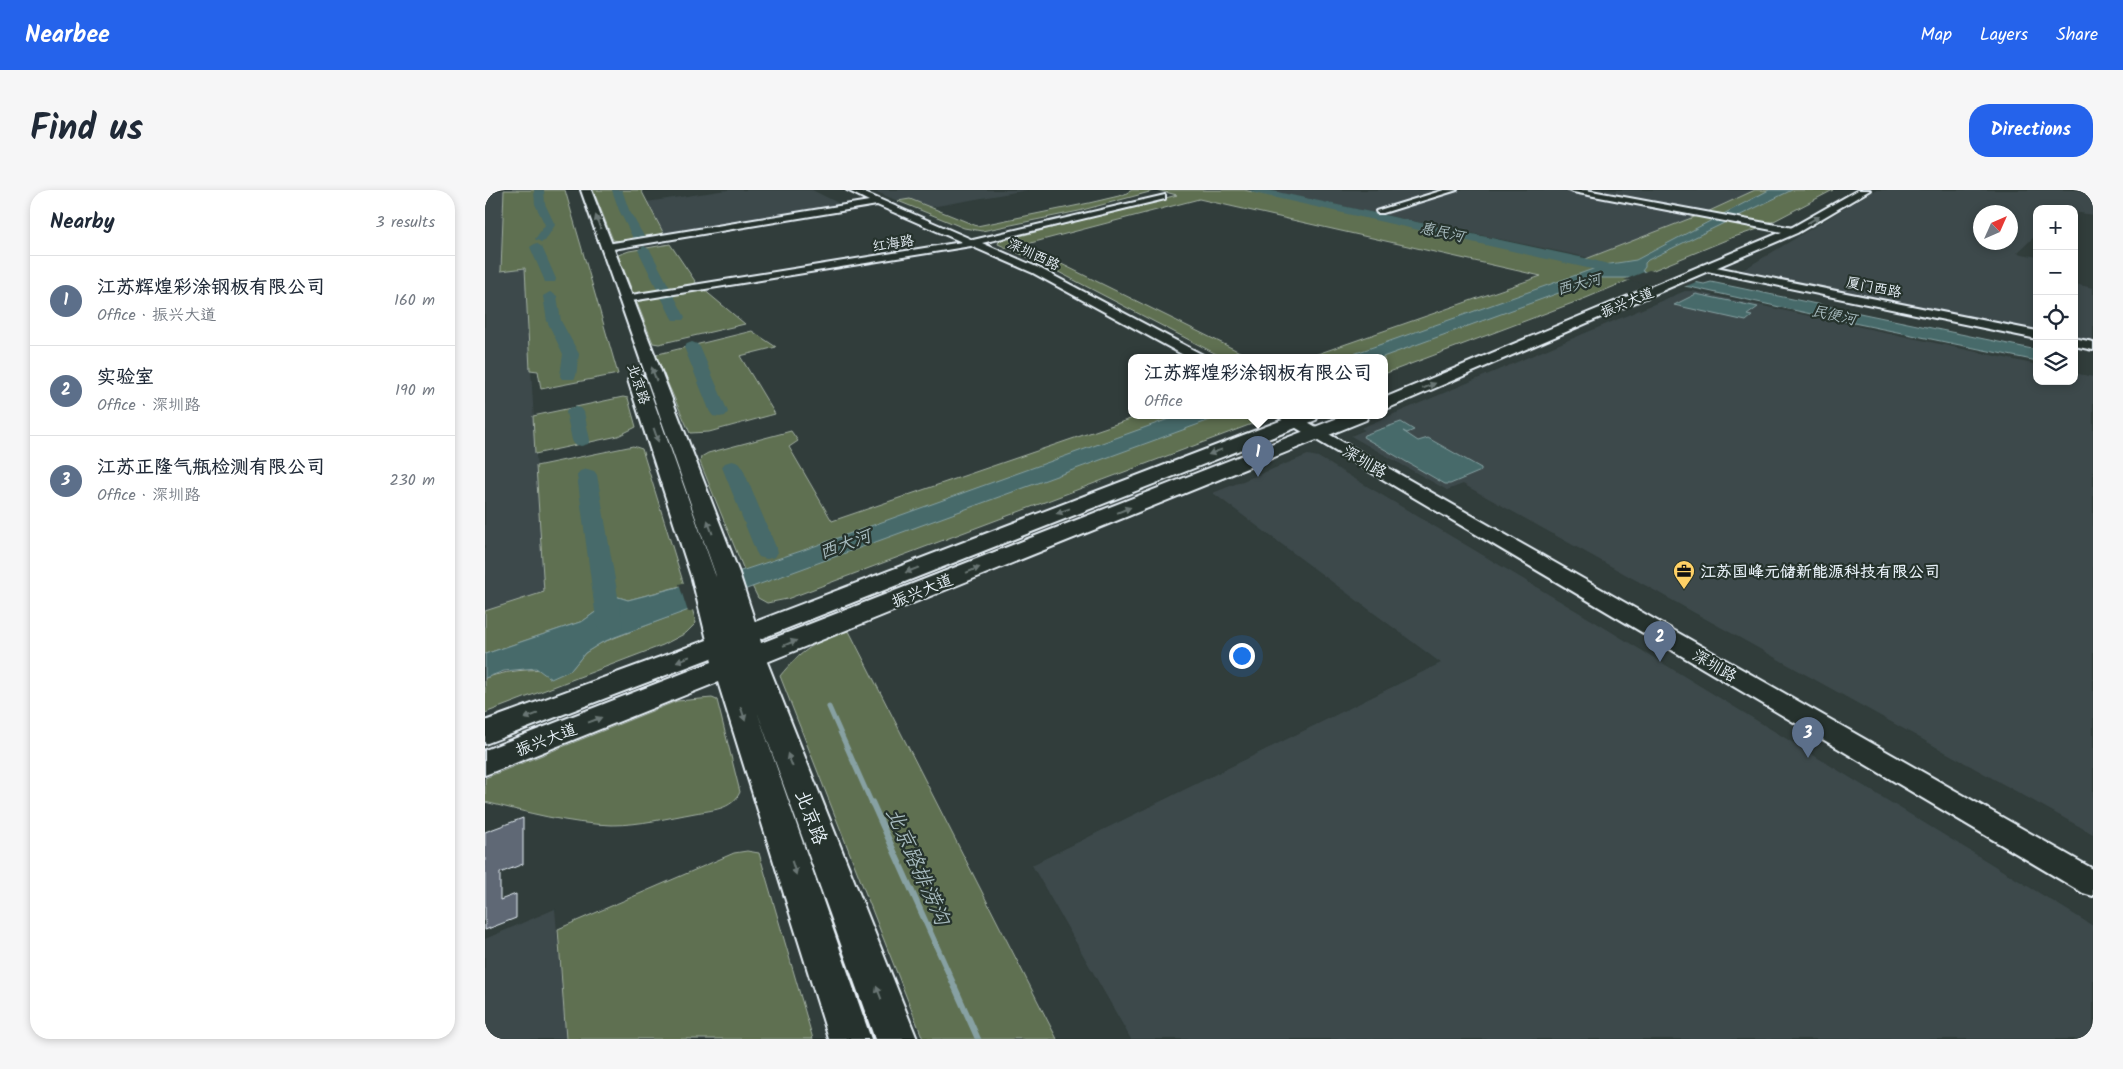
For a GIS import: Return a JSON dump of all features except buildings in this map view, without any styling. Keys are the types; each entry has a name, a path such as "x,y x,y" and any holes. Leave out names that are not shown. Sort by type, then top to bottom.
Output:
{"main road":[{"name":"北京路","path":"574,190 631,360 719,587"},
{"name":"北京路","path":"586,190 625,297 719,587 850,1039"},
{"name":"振兴大道","path":"1421,372 1778,228 1846,190"},
{"name":"振兴大道","path":"1388,403 1793,231 1865,190"},
{"name":"振兴大道","path":"485,763 737,651 1307,421 1328,419"},
{"name":"北京路","path":"737,651 896,1039"},
{"name":"振兴大道","path":"485,733 737,651"}],"street":[{"name":"深圳西路","path":"845,190 1037,271 1191,354"},
{"name":"深圳西路","path":"851,190 968,242 1049,282 1179,354"},
{"path":"1380,211 1453,190"},
{"path":"1573,190 1793,231"},
{"name":"红海路","path":"625,297 968,242 1160,196"},
{"path":"607,247 875,203"},
{"name":"厦门西路","path":"1706,268 2033,334"},
{"path":"2078,343 2093,346"},
{"name":"深圳路","path":"1307,421 2093,868"},
{"name":"深圳路","path":"1307,421 2093,884"}],"shaded area":[{"path":"504,190 501,271 525,268 544,592 485,611 485,191"},
{"path":"727,190 812,190 850,209 665,236 647,202"},
{"path":"872,190 1027,190 931,207 910,199 898,201"},
{"path":"1265,190 1755,190 1600,260"},
{"path":"1875,190 2093,190 2093,215 2078,213 2078,205 2033,205 2033,238 2017,253 2033,256 2033,329 1743,270"},
{"path":"2078,285 2093,288 2093,342 2078,339"},
{"path":"1685,291 1693,291 2033,364 2033,385 2078,385 2078,374 2093,377 2093,834 1463,484 1447,490 1351,436 1365,430 1361,428 1382,419 1388,419 1388,417"},
{"path":"1308,455 1318,457 1600,625 2093,926 2093,1039 1131,1039 1032,865 1441,663 1213,493"},
{"path":"555,909 566,1039 485,1039 485,939"}],"green space":[{"path":"504,190 565,190 618,374 541,389 538,371 530,370 525,268 501,271"},
{"path":"593,190 641,190 665,236 626,242 613,240"},
{"path":"1132,190 1157,190 1079,211 982,231 964,228 898,201 910,199 977,226 1089,203 1123,195"},
{"path":"1157,190 1244,190 1578,262 1699,215 1761,228 1731,238 1586,298 1388,372 1388,354 1317,354 1541,276 1199,199 1023,245 1244,354 1216,354 1045,265 998,244 999,241 1177,195"},
{"path":"1755,190 1833,190 1772,222 1705,213"},
{"path":"670,244 697,284 745,324 659,344 653,343 618,255 629,251"},
{"path":"752,331 776,347 740,356 775,414 709,432 690,433 656,357 658,354"},
{"path":"623,397 628,398 636,427 618,436 535,454 533,416"},
{"path":"1130,419 1265,419 787,599 767,603 758,598 744,570 700,462 701,457 708,453 791,431 798,441 789,447 832,521"},
{"path":"633,446 642,449 684,585 628,600 606,593 599,595 601,608 583,621 485,654 485,611 544,592 536,466"},
{"path":"692,608 696,623 686,633 663,645 485,713 485,678 517,671 538,669 571,670 585,653 601,643"},
{"path":"849,631 1057,1039 923,1039 780,676 787,667 811,647 838,634"},
{"path":"712,698 717,700 740,792 727,806 715,810 654,821 612,825 564,820 485,802 485,778 677,701"},
{"path":"747,851 759,853 813,1039 566,1039 558,929 734,853"}],"water":[{"path":"1769,190 1792,190 1648,260 1642,271 1704,284 1711,282 2033,349 2033,360 1690,287 1628,278 1600,278 1388,355 1353,354 1596,268 1589,263 1604,265 1636,260"},
{"path":"1696,294 1758,307 1747,315 1752,316 1746,321 1674,305"},
{"name":"西大河","path":"1169,419 1213,419 615,637 585,653 571,670 551,679 536,668 504,671 485,678 485,654 583,621 601,608 598,594 605,593 628,600 744,570"},
{"path":"1401,422 1414,430 1407,433 1403,431 1418,441 1428,438 1481,468 1481,471 1450,484 1445,484 1363,437"}],"pier":[{"path":"1649,270 1699,281 1681,288 1624,280"},
{"path":"737,569 746,591 688,612 679,584"}],"waterway":[{"path":"539,190 540,204 550,225 541,239"},
{"path":"617,190 624,210 639,238"},
{"name":"惠民河","path":"1254,190 1623,272"},
{"path":"536,247 550,279"},
{"path":"644,250 678,317"},
{"path":"550,296 554,321 571,354 568,376"},
{"path":"692,347 719,412"},
{"path":"575,412 581,440"},
{"path":"732,467 767,552"},
{"path":"587,475 610,626"},
{"name":"北京路排涝沟","path":"829,707 872,804"},
{"name":"北京路排涝沟","path":"872,802 978,1039"}],"place":[{"name":"江苏辉煌彩涂钢板有限公司","path":"1258,477"},
{"name":"江苏国峰元储新能源科技有限公司","path":"1684,590"},
{"name":"实验室","path":"1660,662"},
{"name":"江苏正隆气瓶检测有限公司","path":"1808,758"}],"water label":[{"name":"民便河","path":"1834,315"}]}
